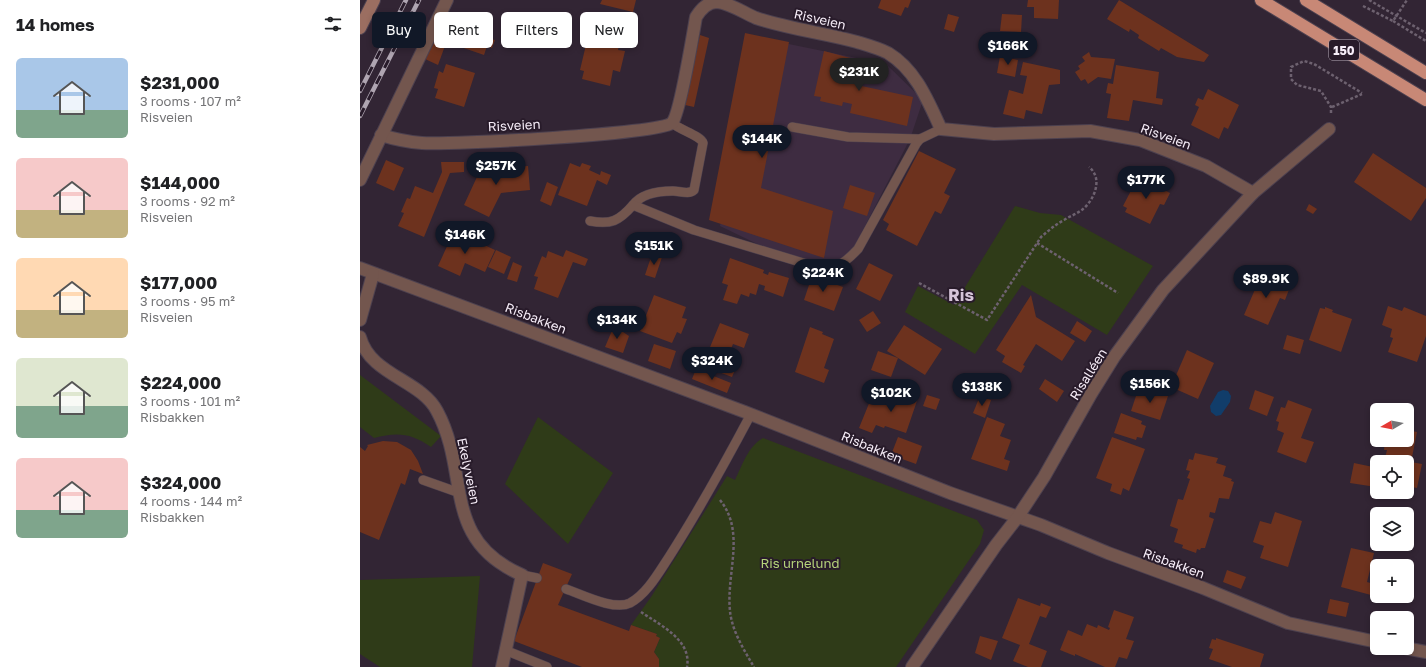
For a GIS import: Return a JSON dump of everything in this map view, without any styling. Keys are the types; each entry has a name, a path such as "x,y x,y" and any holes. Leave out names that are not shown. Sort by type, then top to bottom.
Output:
{"highway":[{"name":"150","path":"1261,0 1426,100"},
{"name":"150","path":"1306,0 1426,73"}],"main road":[{"path":"360,28 374,0"}],"street":[{"path":"360,180 447,0"},
{"name":"Risveien","path":"381,135 407,141 445,143 662,128 672,123 678,106 696,17 700,10 706,5 718,2 771,22 849,40 874,47 888,53 912,74 924,92 941,129 994,134 1090,131 1140,140 1206,166 1253,193"},
{"name":"Risalléen","path":"912,667 996,545 1017,518 1044,477 1091,394 1138,322 1186,264 1253,193 1329,129"},
{"name":"Risbakken","path":"360,268 751,414 950,493 1017,518 1041,525 1108,553 1203,588 1288,623 1370,641"},
{"path":"360,320 374,274"},
{"name":"Ekelyveien","path":"360,337 363,346 375,361 418,391 436,408 444,423 452,448 457,492 468,526 481,547 505,568 522,575"},
{"path":"502,667 507,651 522,575"},
{"path":"1414,650 1426,652"}],"lane":[{"path":"590,221 606,223 615,221 623,216 637,200 647,194 673,191 689,193 694,190 704,143 700,138 682,131 672,123"},
{"path":"792,127 848,137 920,139 941,129"},
{"path":"633,205 694,230 810,265 829,268 844,263 858,249 920,139"},
{"path":"566,589 608,604 630,603 653,581 697,513 751,414"},
{"path":"423,480 457,492"},
{"path":"522,575 537,578"},
{"path":"507,651 547,667"}],"path":[{"path":"1369,0 1426,33"},
{"path":"1393,21 1407,0"},
{"path":"1362,6 1393,21 1426,41"},
{"path":"1329,129 1331,107 1320,91 1297,85 1291,79 1291,67 1304,61 1314,64 1362,93 1331,107"},
{"path":"919,283 987,320 1037,243 1053,227 1081,211 1087,205 1098,181 1096,174 1089,167"},
{"path":"1037,243 1118,293"},
{"path":"711,488 723,504 730,518 734,537 730,577 730,611 738,638 754,667"},
{"path":"630,603 678,638 685,650 688,662 687,667"}],"shaded area":[{"path":"755,37 886,64 923,100 910,139 836,282 720,226"}],"green space":[{"path":"1015,206 1040,213 1061,215 1153,266 1107,335 1022,285 975,354 905,312 918,286 954,305"},
{"path":"360,375 441,436 431,447 424,442 404,435 390,435 374,438 360,427"},
{"path":"538,417 613,473 568,544 505,484"},
{"name":"Ris urnelund","path":"763,438 977,520 984,530 980,544 896,667 659,667 659,659 654,652 660,638 656,636 657,634 631,625 651,597 727,476 735,480 749,451"},
{"path":"480,576 472,667 380,667 360,654 360,580"}],"water":[{"path":"1223,390 1228,391 1231,396 1230,402 1221,415 1216,416 1211,412 1210,406 1218,392"}],"building":[{"path":"602,0 636,0 633,12 600,4"},
{"path":"881,0 911,0 908,8 905,7 901,16 878,8"},
{"path":"1028,0 1059,0 1058,19 1034,18 1034,7 1027,7"},
{"path":"1119,0 1209,55 1204,62 1177,57 1161,48 1159,51 1138,38 1139,35 1130,29 1129,32 1107,19"},
{"path":"948,14 959,17 954,32 944,29"},
{"path":"1002,14 1022,15 1021,32 1000,31"},
{"path":"745,33 789,42 761,188 833,211 824,258 709,220"},
{"path":"700,35 709,38 694,107 685,105"},
{"path":"434,43 434,48 444,48 438,65 425,59"},
{"path":"464,48 486,48 484,55"},
{"path":"585,48 618,48 618,50 625,51 620,72 613,70 610,86 582,79 584,71 580,70"},
{"path":"824,51 862,61 857,85 913,97 907,126 850,113 852,104 843,102 842,106 820,101 821,97 814,96"},
{"path":"1089,52 1091,57 1115,59 1111,79 1098,77 1088,84 1085,79 1081,81 1075,72 1080,69 1078,66 1085,61 1082,57"},
{"path":"1000,56 1018,60 1015,77 997,73"},
{"path":"1023,62 1060,70 1060,84 1049,85 1042,114 1026,110 1024,119 1003,114 1009,90 1023,94 1027,76 1020,75"},
{"path":"446,64 475,73 464,107 435,98 438,89 434,88 439,71 443,73"},
{"path":"1116,65 1159,72 1156,98 1163,99 1162,105 1133,100 1129,121 1107,118 1111,94 1106,93 1108,83 1113,84"},
{"path":"1208,89 1239,105 1228,129 1224,127 1219,139 1191,125 1199,107 1195,105 1198,98 1203,100"},
{"path":"919,151 956,169 944,193 950,196 941,214 935,211 917,246 886,230 889,224 883,220"},
{"path":"1373,153 1426,188 1426,198 1411,221 1354,182"},
{"path":"386,160 404,168 394,191 376,183"},
{"path":"441,162 464,162 464,172 450,173 424,237 398,226 404,213 401,212 407,198 410,199 415,186 433,193 442,172"},
{"path":"570,163 580,167 582,163 591,166 589,170 600,175 601,171 611,175 607,185 597,180 587,206 558,195"},
{"path":"511,164 511,167 528,166 530,190 501,193 489,217 464,205 482,166"},
{"path":"1143,177 1167,189 1166,191 1170,193 1164,205 1160,204 1150,224 1125,212 1127,208 1123,206 1136,181 1140,183"},
{"path":"547,182 558,187 551,206 540,201"},
{"path":"850,185 875,193 867,216 843,208"},
{"path":"1309,204 1317,209 1313,214 1306,210"},
{"path":"454,231 495,250 485,272 465,263 460,276 438,266"},
{"path":"496,250 511,257 504,274 488,267"},
{"path":"566,250 588,259 585,266 573,262 558,298 534,289 538,277 534,276 542,256 546,258 548,251 563,257"},
{"path":"652,254 662,257 655,278 645,275"},
{"path":"730,258 764,270 763,273 768,275 769,272 789,278 783,297 764,290 765,286 759,284 756,295 750,293 749,297 741,294 737,304 723,300 728,285 722,283"},
{"path":"513,262 522,266 517,282 507,279"},
{"path":"869,263 893,275 880,301 856,289"},
{"path":"1262,273 1290,287 1285,300 1280,298 1268,325 1244,315"},
{"path":"812,276 843,287 834,311 804,300"},
{"path":"654,295 686,307 682,318 687,319 681,334 677,332 672,343 640,331"},
{"path":"1031,295 1036,317 1075,341 1062,361 1036,344 1023,365 1025,366 1021,373 1002,362 1005,356 996,350"},
{"path":"1388,306 1402,311 1404,307 1426,316 1426,336 1417,362 1388,352 1393,338 1390,337 1392,329 1382,325"},
{"path":"1325,307 1333,310 1332,312 1352,319 1341,352 1309,340 1320,308 1325,309"},
{"path":"873,311 881,323 867,332 859,320"},
{"path":"1077,321 1092,331 1085,342 1070,333"},
{"path":"720,323 749,334 744,348 733,344 729,354 740,358 732,377 703,366 704,364 697,361 701,350 708,352"},
{"path":"904,325 942,349 925,375 887,351"},
{"path":"614,326 629,336 623,353 605,347"},
{"path":"810,327 823,332 822,334 834,339 824,368 829,370 824,383 795,372"},
{"path":"1287,335 1304,340 1300,354 1283,349"},
{"path":"654,344 676,351 670,369 648,361"},
{"path":"1187,350 1214,363 1198,399 1171,387"},
{"path":"878,351 898,358 891,377 871,370"},
{"path":"696,369 731,383 727,393 692,379"},
{"path":"1045,379 1064,391 1057,402 1039,389"},
{"path":"1139,387 1168,396 1160,420 1131,411"},
{"path":"1255,390 1274,397 1267,416 1249,409"},
{"path":"907,391 919,395 906,433 885,426 884,428 876,425 872,433 859,428 870,401 880,405 884,395 893,399 895,392 906,396"},
{"path":"927,395 940,399 936,410 923,406"},
{"path":"980,396 991,400 985,418 973,413"},
{"path":"1288,400 1312,409 1301,438 1314,442 1306,463 1277,452 1284,433 1277,430 1279,422 1276,421 1281,407 1285,408"},
{"path":"1121,413 1142,421 1141,424 1146,426 1142,438 1137,437 1136,440 1114,433"},
{"path":"987,417 1005,424 1000,436 1011,440 1004,459 1010,461 1007,471 971,459"},
{"path":"1414,431 1417,432 1414,447"},
{"path":"898,437 922,446 916,464 891,455"},
{"path":"1112,437 1145,449 1129,491 1123,488 1121,495 1110,491 1112,484 1096,478"},
{"path":"383,441 397,442 411,450 418,461 423,474 410,469 405,485 401,483 379,540 360,532 360,447 365,451 368,446 367,445"},
{"path":"1384,447 1414,447 1412,455 1386,455 1387,450 1384,450"},
{"path":"1195,453 1218,458 1216,463 1226,466 1223,476 1232,479 1231,481 1234,482 1229,499 1219,498 1215,513 1210,512 1209,517 1214,519 1205,548 1201,548 1200,550 1197,549 1196,553 1182,548 1183,545 1174,542 1178,529 1170,526 1178,499 1183,500 1190,479 1187,478 1190,471 1186,470 1189,459 1193,460"},
{"path":"1354,463 1370,466 1370,486 1350,483"},
{"path":"1414,463 1422,464 1417,488 1414,487"},
{"path":"1275,512 1302,521 1288,567 1260,558 1264,546 1253,542 1260,521 1271,524"},
{"path":"1351,548 1374,553 1373,559 1370,559 1370,570 1367,582 1370,583 1370,595 1341,587"},
{"path":"543,563 572,574 558,605 629,631 631,625 657,634 656,636 660,638 654,652 659,659 659,667 582,667 514,641"},
{"path":"1227,570 1246,577 1241,589 1223,582"},
{"path":"1018,598 1040,606 1041,603 1051,607 1046,618 1040,616 1029,644 1047,651 1041,667 1028,667 1013,661 1020,645 1002,638"},
{"path":"1330,599 1349,603 1346,617 1327,613"},
{"path":"1114,610 1134,617 1126,639 1134,641 1127,659 1119,657 1115,667 1105,667 1075,654 1075,656 1060,650 1068,630 1082,636 1087,624 1097,628 1098,625 1109,630 1110,628 1108,627"},
{"path":"980,636 998,641 991,660 975,653"},
{"path":"1216,638 1264,654 1260,667 1232,667 1209,659 1213,649 1209,648 1212,639 1216,640"}],"railway":[{"path":"360,91 406,0"},
{"path":"360,116 419,0"}],"district":[{"name":"Ris","path":"961,294"}]}
